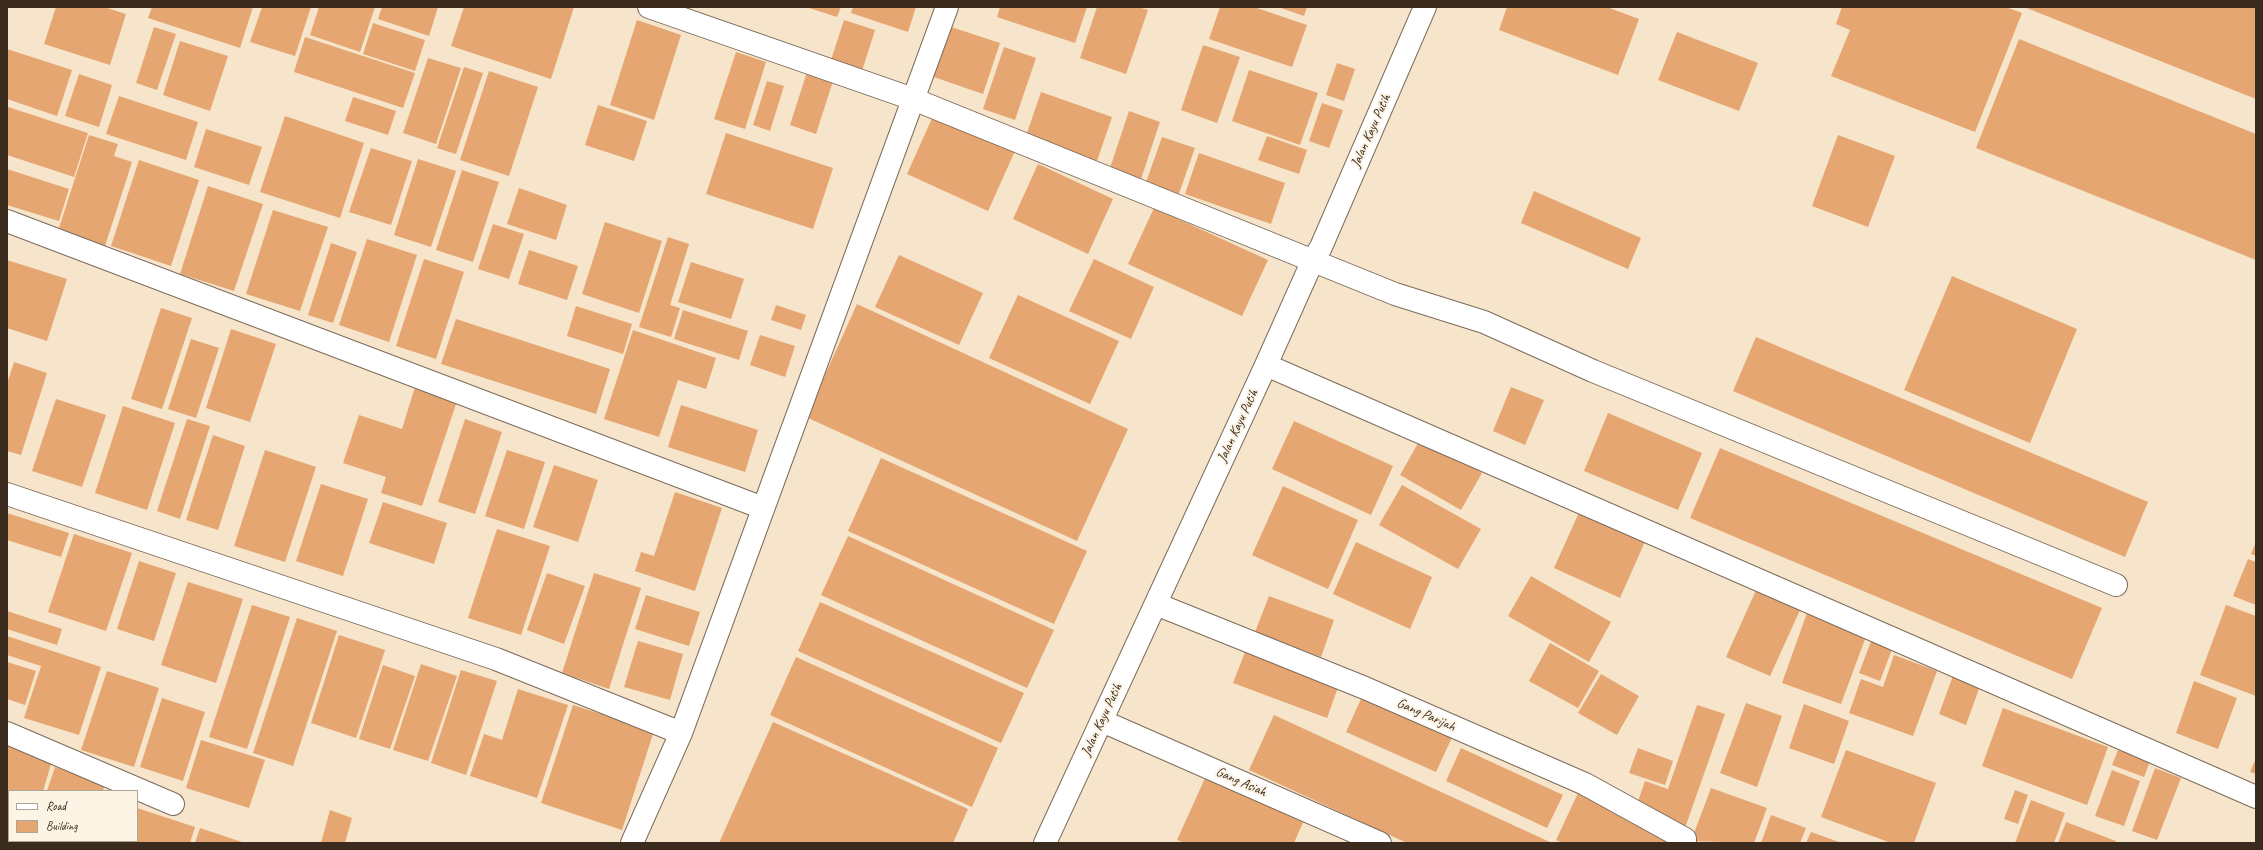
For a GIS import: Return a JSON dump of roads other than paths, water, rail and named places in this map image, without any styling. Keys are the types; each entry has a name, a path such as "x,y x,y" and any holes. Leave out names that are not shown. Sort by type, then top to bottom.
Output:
{"street":[{"path":"649,7 913,99 1395,294 1484,322 1593,371 2116,585"},
{"path":"632,843 681,733 946,7"},
{"name":"Jalan Kayu Putih","path":"1045,843 1313,260 1321,247 1426,7"},
{"path":"7,221 763,508"},
{"path":"1266,365 2256,797"},
{"path":"7,494 496,659 681,733"},
{"name":"Gang Parijah","path":"1156,604 1365,688 1585,784 1685,839 1686,843"},
{"name":"Gang Asiah","path":"1102,721 1380,843"},
{"path":"7,733 173,804"}]}
